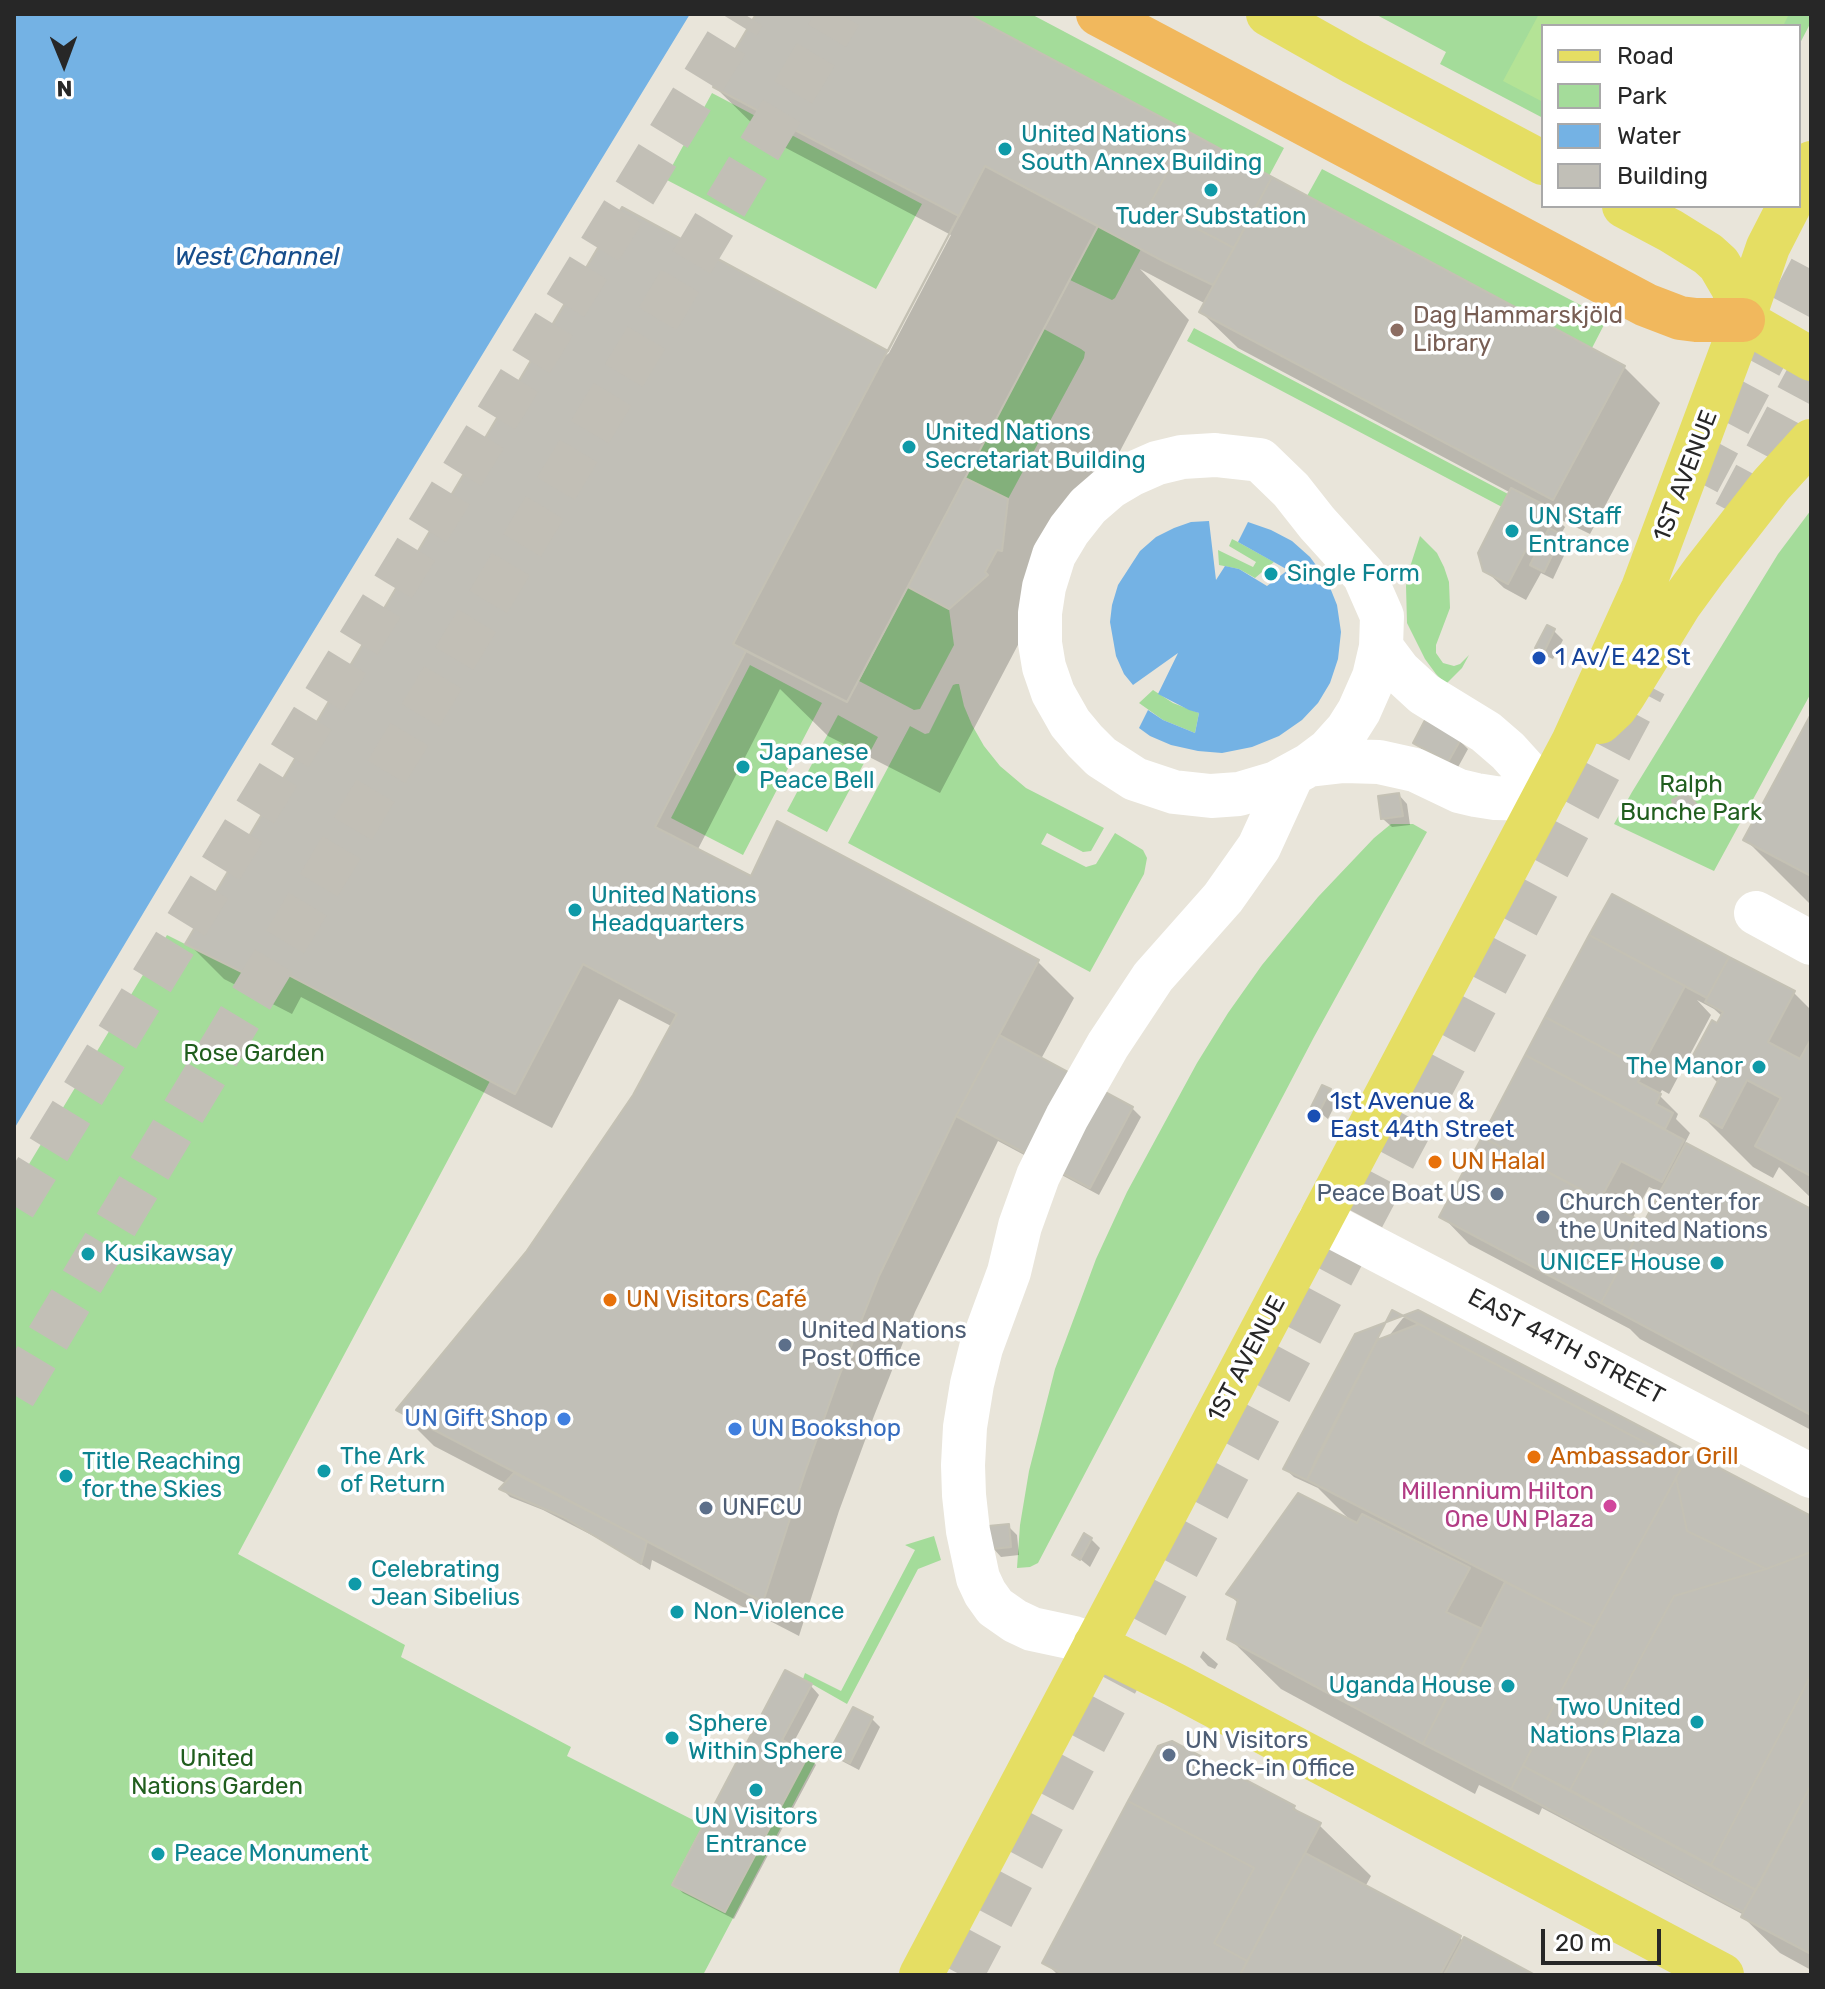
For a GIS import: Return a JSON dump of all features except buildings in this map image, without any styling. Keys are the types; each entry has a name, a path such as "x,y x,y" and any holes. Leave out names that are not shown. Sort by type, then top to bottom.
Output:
{"highway":[{"path":"1098,14 1664,313 1696,320 1743,320"}],"main road":[{"path":"1268,14 1541,162"},
{"path":"1801,183 1811,163"},
{"path":"1628,208 1708,254 1719,264 1733,288 1743,320 1811,359"},
{"name":"1ST AVENUE","path":"921,1975 1573,742 1643,588 1768,247 1788,208"},
{"name":"1ST AVENUE","path":"1573,742 1615,708 1696,582 1771,485 1811,441"},
{"path":"1095,1645 1722,1975"}],"street":[{"path":"1215,455 1260,460 1291,490 1364,575 1382,616 1381,647 1374,677 1347,730 1329,750 1300,770 1276,783 1239,794 1211,796 1174,792 1135,779 1117,769 1101,757 1070,723 1053,693 1044,667 1040,613 1044,587 1054,555 1069,530 1088,506 1110,487 1157,463 1182,457 1215,455"},
{"path":"1381,647 1399,671 1424,694 1486,732 1508,751 1527,772 1543,799"},
{"path":"1300,770 1344,761 1379,762 1415,770 1459,791 1476,795 1543,799"},
{"path":"1095,1645 1032,1629 1015,1621 995,1607 985,1593 978,1578 968,1531 963,1465 972,1384 981,1348 1009,1272 1020,1226 1038,1176 1067,1117 1108,1045 1153,977 1223,898 1259,847 1300,770"},
{"path":"1756,913 1811,943"},
{"name":"EAST 44TH STREET","path":"1320,1220 1811,1476"}],"green space":[{"path":"967,14 1031,14 1284,148 1269,176"},
{"path":"1375,14 1811,14 1811,22 1801,41 1801,24 1541,24 1541,117 1440,64 1446,52"},
{"path":"1539,14 1789,14 1784,24 1541,24 1541,101 1503,81"},
{"path":"712,93 922,204 876,289 665,179"},
{"path":"1322,169 1607,319 1592,348 1307,196"},
{"path":"1098,226 1141,249 1112,300 1070,280"},
{"path":"1194,328 1508,494 1502,507 1187,341"},
{"path":"1044,329 1081,349 1085,352 1084,358 1008,499 965,478"},
{"name":"Ralph Bunche Park","path":"1811,510 1811,693 1714,871 1614,824 1778,554"},
{"path":"1420,536 1437,553 1449,582 1450,608 1436,653 1443,663 1454,666 1469,655 1462,668 1446,684 1425,659 1407,623 1406,586"},
{"path":"1232,539 1274,562 1255,578 1239,569 1219,565 1218,550 1253,567 1256,562 1229,546"},
{"path":"908,587 949,609 954,645 920,709 914,710 859,681"},
{"path":"750,665 822,703 743,855 671,818"},
{"path":"959,684 972,725 1000,766 1026,788 1104,828 1091,851 1083,852 1047,833 1041,844 1086,867 1096,864 1115,833 1143,850 1147,858 1144,874 1090,972 848,843 910,726 929,733 953,685"},
{"path":"1153,690 1173,703 1199,713 1195,733 1163,720 1139,703"},
{"path":"838,715 878,737 827,832 787,811"},
{"path":"1391,824 1413,824 1427,832 1314,1037 1038,1563 1017,1568 1029,1471 1055,1369 1096,1259 1127,1192 1197,1063 1262,965 1318,897"},
{"name":"United Nations Garden","path":"167,935 255,979 264,962 490,1081 238,1554 405,1645 401,1657 571,1747 567,1756 703,1825 672,1884 725,1912 809,1754 817,1759 703,1975 14,1975 14,1189"},
{"path":"934,1536 941,1560 918,1569 847,1704 803,1679 805,1673 841,1691 915,1550 905,1545"}],"water":[{"name":"West Channel","path":"14,14 690,14 14,1129"},
{"path":"1209,521 1216,580 1225,566 1239,569 1267,586 1288,570 1238,542 1248,522 1271,530 1292,541 1310,557 1327,580 1337,605 1341,632 1338,659 1330,683 1318,703 1302,720 1279,736 1252,747 1222,753 1171,745 1139,728 1148,710 1195,733 1199,713 1158,694 1178,653 1133,685 1116,656 1110,622 1118,585 1140,551 1156,537 1174,528 1191,522"}],"tunnel":[{"path":"14,1206 744,14"},
{"path":"14,1395 840,14"},
{"path":"1698,482 1811,269"},
{"path":"1735,514 1811,371"},
{"path":"961,1975 1645,684"}],"place":[{"name":"United Nations South Annex Building","path":"1005,149"},
{"name":"Tuder Substation","path":"1211,190"},
{"name":"Dag Hammarskjöld Library","path":"1397,330"},
{"name":"United Nations Secretariat Building","path":"909,447"},
{"name":"UN Staff Entrance","path":"1512,531"},
{"name":"Single Form","path":"1271,574"},
{"name":"1 Av/E 42 St","path":"1539,658"},
{"name":"Japanese Peace Bell","path":"743,767"},
{"name":"United Nations Headquarters","path":"575,910"},
{"name":"The Manor","path":"1759,1067"},
{"name":"1st Avenue & East 44th Street","path":"1314,1116"},
{"name":"UN Halal","path":"1435,1162"},
{"name":"Peace Boat US","path":"1497,1194"},
{"name":"Church Center for the United Nations","path":"1543,1217"},
{"name":"Kusikawsay","path":"88,1254"},
{"name":"UNICEF House","path":"1717,1263"},
{"name":"UN Visitors Café","path":"610,1300"},
{"name":"United Nations Post Office","path":"785,1345"},
{"name":"UN Gift Shop","path":"564,1419"},
{"name":"UN Bookshop","path":"735,1429"},
{"name":"Ambassador Grill","path":"1534,1457"},
{"name":"The Ark of Return","path":"324,1471"},
{"name":"Title Reaching for the Skies","path":"66,1476"},
{"name":"Millennium Hilton One UN Plaza","path":"1610,1506"},
{"name":"UNFCU","path":"706,1508"},
{"name":"Celebrating Jean Sibelius","path":"355,1584"},
{"name":"Non-Violence","path":"677,1612"},
{"name":"Uganda House","path":"1508,1686"},
{"name":"Two United Nations Plaza","path":"1697,1722"},
{"name":"Sphere Within Sphere","path":"672,1738"},
{"name":"UN Visitors Check-in Office","path":"1169,1755"},
{"name":"UN Visitors Entrance","path":"756,1790"},
{"name":"Peace Monument","path":"158,1854"}],"park label":[{"name":"Rose Garden","path":"254,1054"}]}
